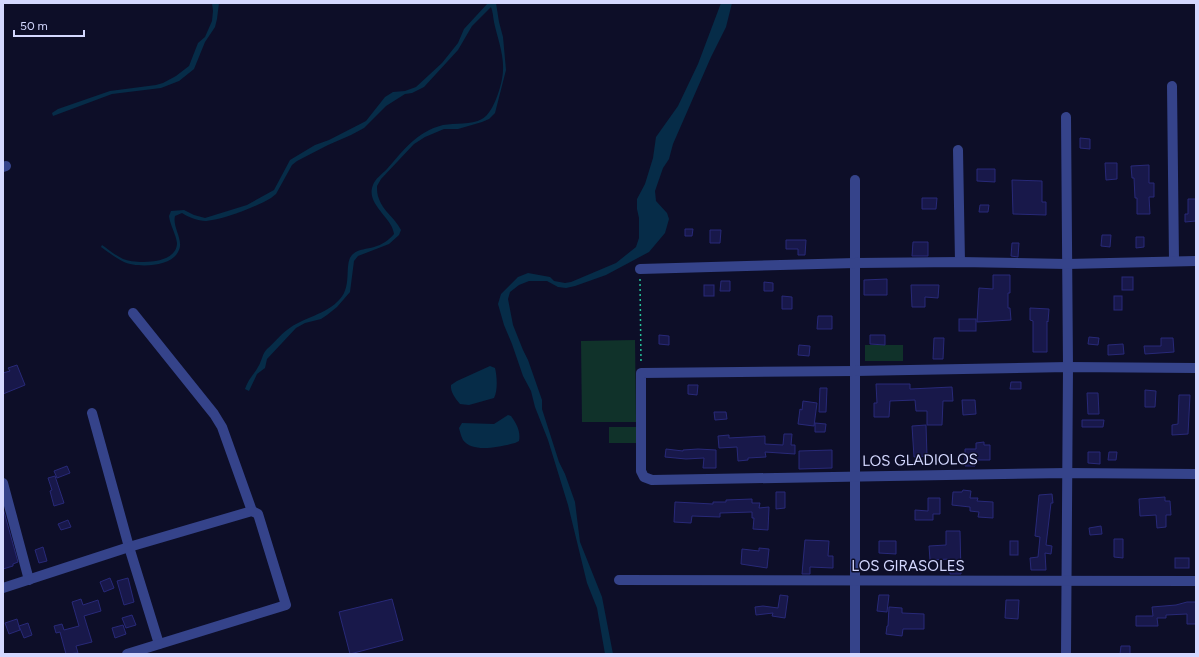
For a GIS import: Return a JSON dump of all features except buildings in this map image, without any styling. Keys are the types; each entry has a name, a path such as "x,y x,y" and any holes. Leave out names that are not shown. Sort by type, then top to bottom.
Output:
{"street":[{"path":"1172,86 1174,261"},
{"path":"1066,117 1068,366 1066,654"},
{"path":"958,150 960,262"},
{"path":"854,180 855,654"},
{"path":"640,269 855,263 960,262 1067,264 1174,261 1196,262"},
{"path":"133,313 214,414 222,427 252,511"},
{"path":"641,373 855,371 1068,366 1196,368"},
{"name":"LOS GLADIOLOS","path":"641,373 641,471 644,477 652,480 1067,473 1196,474"},
{"path":"92,413 129,547 159,644"},
{"path":"3,483 29,580"},
{"path":"3,588 129,547 252,511 258,514 286,605 127,654"},
{"name":"LOS GIRASOLES","path":"619,580 1196,581"}],"path":[{"path":"640,269 641,373"}],"green space":[{"path":"635,340 636,422 582,422 581,341"},
{"path":"865,345 903,345 903,361 865,361"},
{"path":"609,427 636,427 636,443 609,443"}],"water":[{"path":"212,3 219,3 215,27 205,42 194,69 179,81 161,88 112,94 53,116 52,113 58,109 110,91 156,85 176,76 189,66 198,43 205,37 212,21"},
{"path":"488,3 496,3 503,37 506,70 495,113 489,119 482,122 458,129 444,129 425,137 414,144 381,179 377,186 378,197 383,207 401,230 399,235 389,244 358,256 354,261 350,292 337,307 321,319 305,323 296,328 267,359 265,368 257,374 249,391 245,389 267,349 282,334 293,326 328,309 340,299 346,287 349,262 353,254 360,250 380,245 394,234 389,222 376,205 373,198 373,185 377,179 411,142 425,132 443,125 478,121 486,116 494,104 500,89 503,64 491,7 472,26 458,50 424,87 412,93 405,94 386,106 364,128 297,161 292,165 276,194 271,198 239,212 213,220 200,220 182,213 175,216 175,225 180,248 174,257 168,261 153,265 130,264 118,259 101,247 102,245 123,259 129,261 146,262 163,259 175,250 177,243 169,216 171,211 184,210 205,218 247,205 274,190 290,160 315,145 329,140 366,121 385,97 393,92 405,91 416,87 442,63 458,43 464,29"},
{"path":"721,3 732,3 726,27 711,57 673,144 669,159 663,168 655,191 656,201 667,213 669,219 665,233 649,252 606,275 566,288 558,287 547,281 529,281 519,285 510,292 508,299 513,325 528,360 542,400 542,409 559,462 575,502 580,542 602,597 613,654 605,654 597,608 587,583 568,505 531,391 523,376 504,325 498,304 501,294 518,277 528,273 550,277 554,281 565,283 571,282 616,263 636,247 639,238 637,199 645,184 653,158 656,137 678,106 698,64"},
{"path":"490,366 495,368 496,375 497,388 494,398 469,405 460,404 452,393 451,385"},
{"path":"508,415 511,416 518,427 519,441 515,443 503,446 480,448 468,444 461,436 459,428 462,423 494,424"}]}
